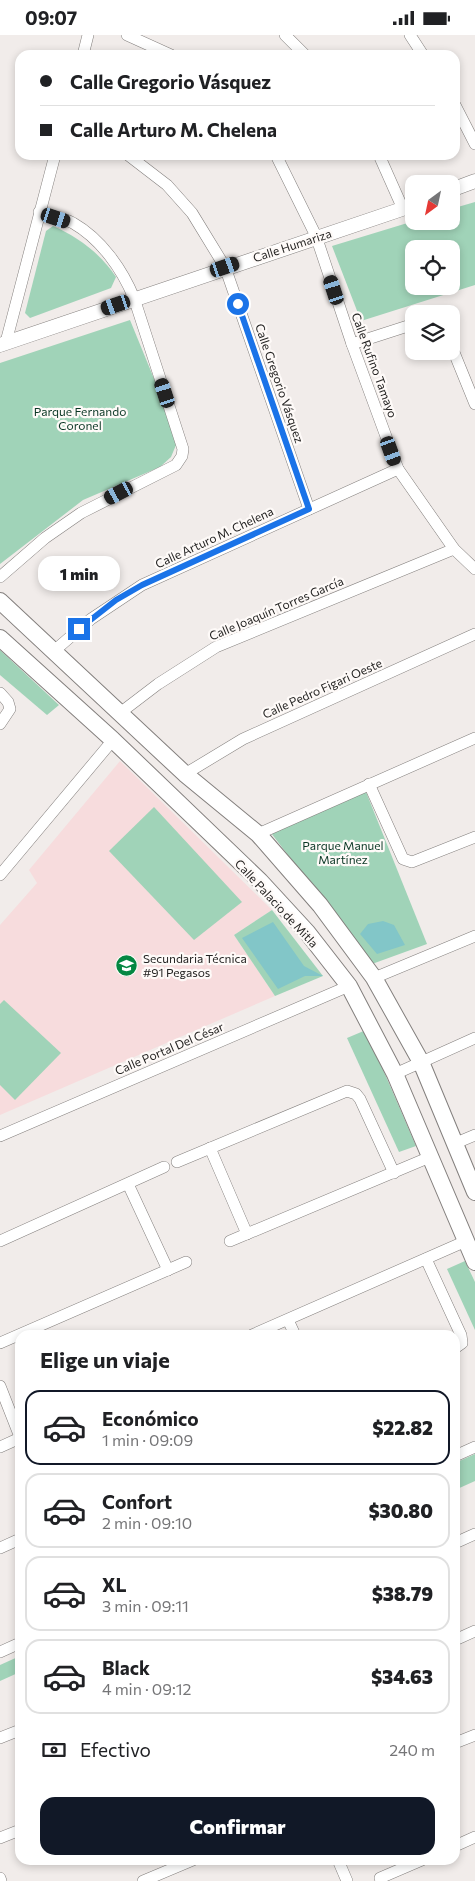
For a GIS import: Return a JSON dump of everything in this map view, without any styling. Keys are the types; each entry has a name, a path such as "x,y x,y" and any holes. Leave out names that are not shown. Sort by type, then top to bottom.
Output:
{"main road":[{"path":"0,601 185,774 258,834 320,905 374,978 421,1062 475,1192"},
{"name":"Calle Palacio de Mitla","path":"0,638 113,741 260,881 307,932 349,986 395,1073 475,1262"}],"street":[{"path":"84,50 88,35"},
{"path":"126,35 160,50"},
{"path":"285,35 300,50"},
{"path":"410,35 420,50"},
{"path":"460,115 475,144"},
{"path":"3,343 54,160"},
{"name":"Calle Gregorio Vásquez","path":"134,160 167,185 192,213 225,267 309,509"},
{"name":"Calle Rufino Tamayo","path":"278,160 316,236 352,344 398,469 454,549 475,569"},
{"path":"382,160 405,202"},
{"path":"460,187 475,181"},
{"name":"Calle Humariza","path":"3,343 316,236 405,208"},
{"path":"0,577 45,539 81,513 176,465 180,461 183,449 134,298 124,274 100,246 73,223 39,212"},
{"path":"352,344 405,327"},
{"path":"457,360 475,404"},
{"name":"Calle Arturo M. Chelena","path":"54,651 91,619 142,585 398,469"},
{"name":"Calle Joaquín Torres García","path":"120,713 158,684 216,647 454,549"},
{"name":"Calle Pedro Figari Oeste","path":"185,774 243,739 475,634"},
{"path":"0,693 8,701 10,709 4,720"},
{"path":"258,834 475,738"},
{"path":"0,875 113,741"},
{"path":"369,784 403,859 412,862 475,837"},
{"path":"374,978 475,936"},
{"name":"Calle Portal Del César","path":"0,1136 349,986"},
{"path":"395,1073 475,1038"},
{"path":"177,1162 347,1091 356,1094 360,1099 394,1173"},
{"path":"456,1143 475,1135"},
{"path":"210,1148 247,1234"},
{"path":"230,1241 430,1157"},
{"path":"0,1241 164,1167"},
{"path":"128,1184 168,1270"},
{"path":"264,1330 466,1241"},
{"path":"426,1259 459,1330"},
{"path":"30,1330 186,1262"},
{"path":"288,1320 293,1330"},
{"path":"460,1333 462,1343 460,1344"},
{"path":"0,1343 15,1336"},
{"path":"0,1386 15,1425"},
{"path":"0,1447 15,1440"},
{"path":"460,1454 475,1447"},
{"path":"460,1541 475,1534"},
{"path":"0,1548 15,1541"},
{"path":"460,1638 475,1631"},
{"path":"0,1652 15,1645"},
{"path":"0,1738 15,1732"},
{"path":"460,1741 475,1735"},
{"path":"0,1838 15,1832"},
{"path":"460,1844 475,1837"},
{"path":"144,1881 181,1865"},
{"path":"340,1865 346,1881"},
{"path":"380,1878 410,1865"},
{"path":"0,1877 2,1881"}],"shaded area":[{"name":"Secundaria Técnica #91 Pegasos","path":"120,761 272,910 234,935 275,996 0,1115 0,925 37,883 29,870"}],"green space":[{"path":"475,202 475,285 460,290 460,240 405,240 405,295 443,295 412,305 405,305 405,307 361,321 332,246 405,224 405,230 460,230 460,206"},
{"path":"53,226 71,235 88,247 116,277 111,288 30,318 25,313 46,231"},
{"name":"Parque Fernando Coronel","path":"130,320 175,430 176,445 171,457 160,467 83,500 0,564 0,363"},
{"path":"0,650 59,705 47,715 0,675"},
{"name":"Parque Manuel Martínez","path":"366,792 427,944 372,964 271,833"},
{"path":"154,807 242,902 194,940 109,851"},
{"path":"272,910 323,976 275,996 234,935"},
{"path":"4,1000 61,1053 15,1100 0,1085 0,1004"},
{"path":"366,1030 416,1146 399,1152 347,1038"},
{"path":"465,1261 475,1282 475,1330 447,1269"},
{"path":"475,1454 475,1481 460,1488 460,1461"},
{"path":"15,1658 15,1674 0,1681 0,1665"}],"water":[{"path":"383,921 394,925 405,945 377,954 360,934 368,924"},
{"path":"273,922 304,966 323,976 305,976 278,989 242,938"}],"place":[{"name":"Secundaria Técnica #91 Pegasos","path":"127,965"}],"route":[{"path":"79,629 116,600 142,585 309,509 238,304"}]}
